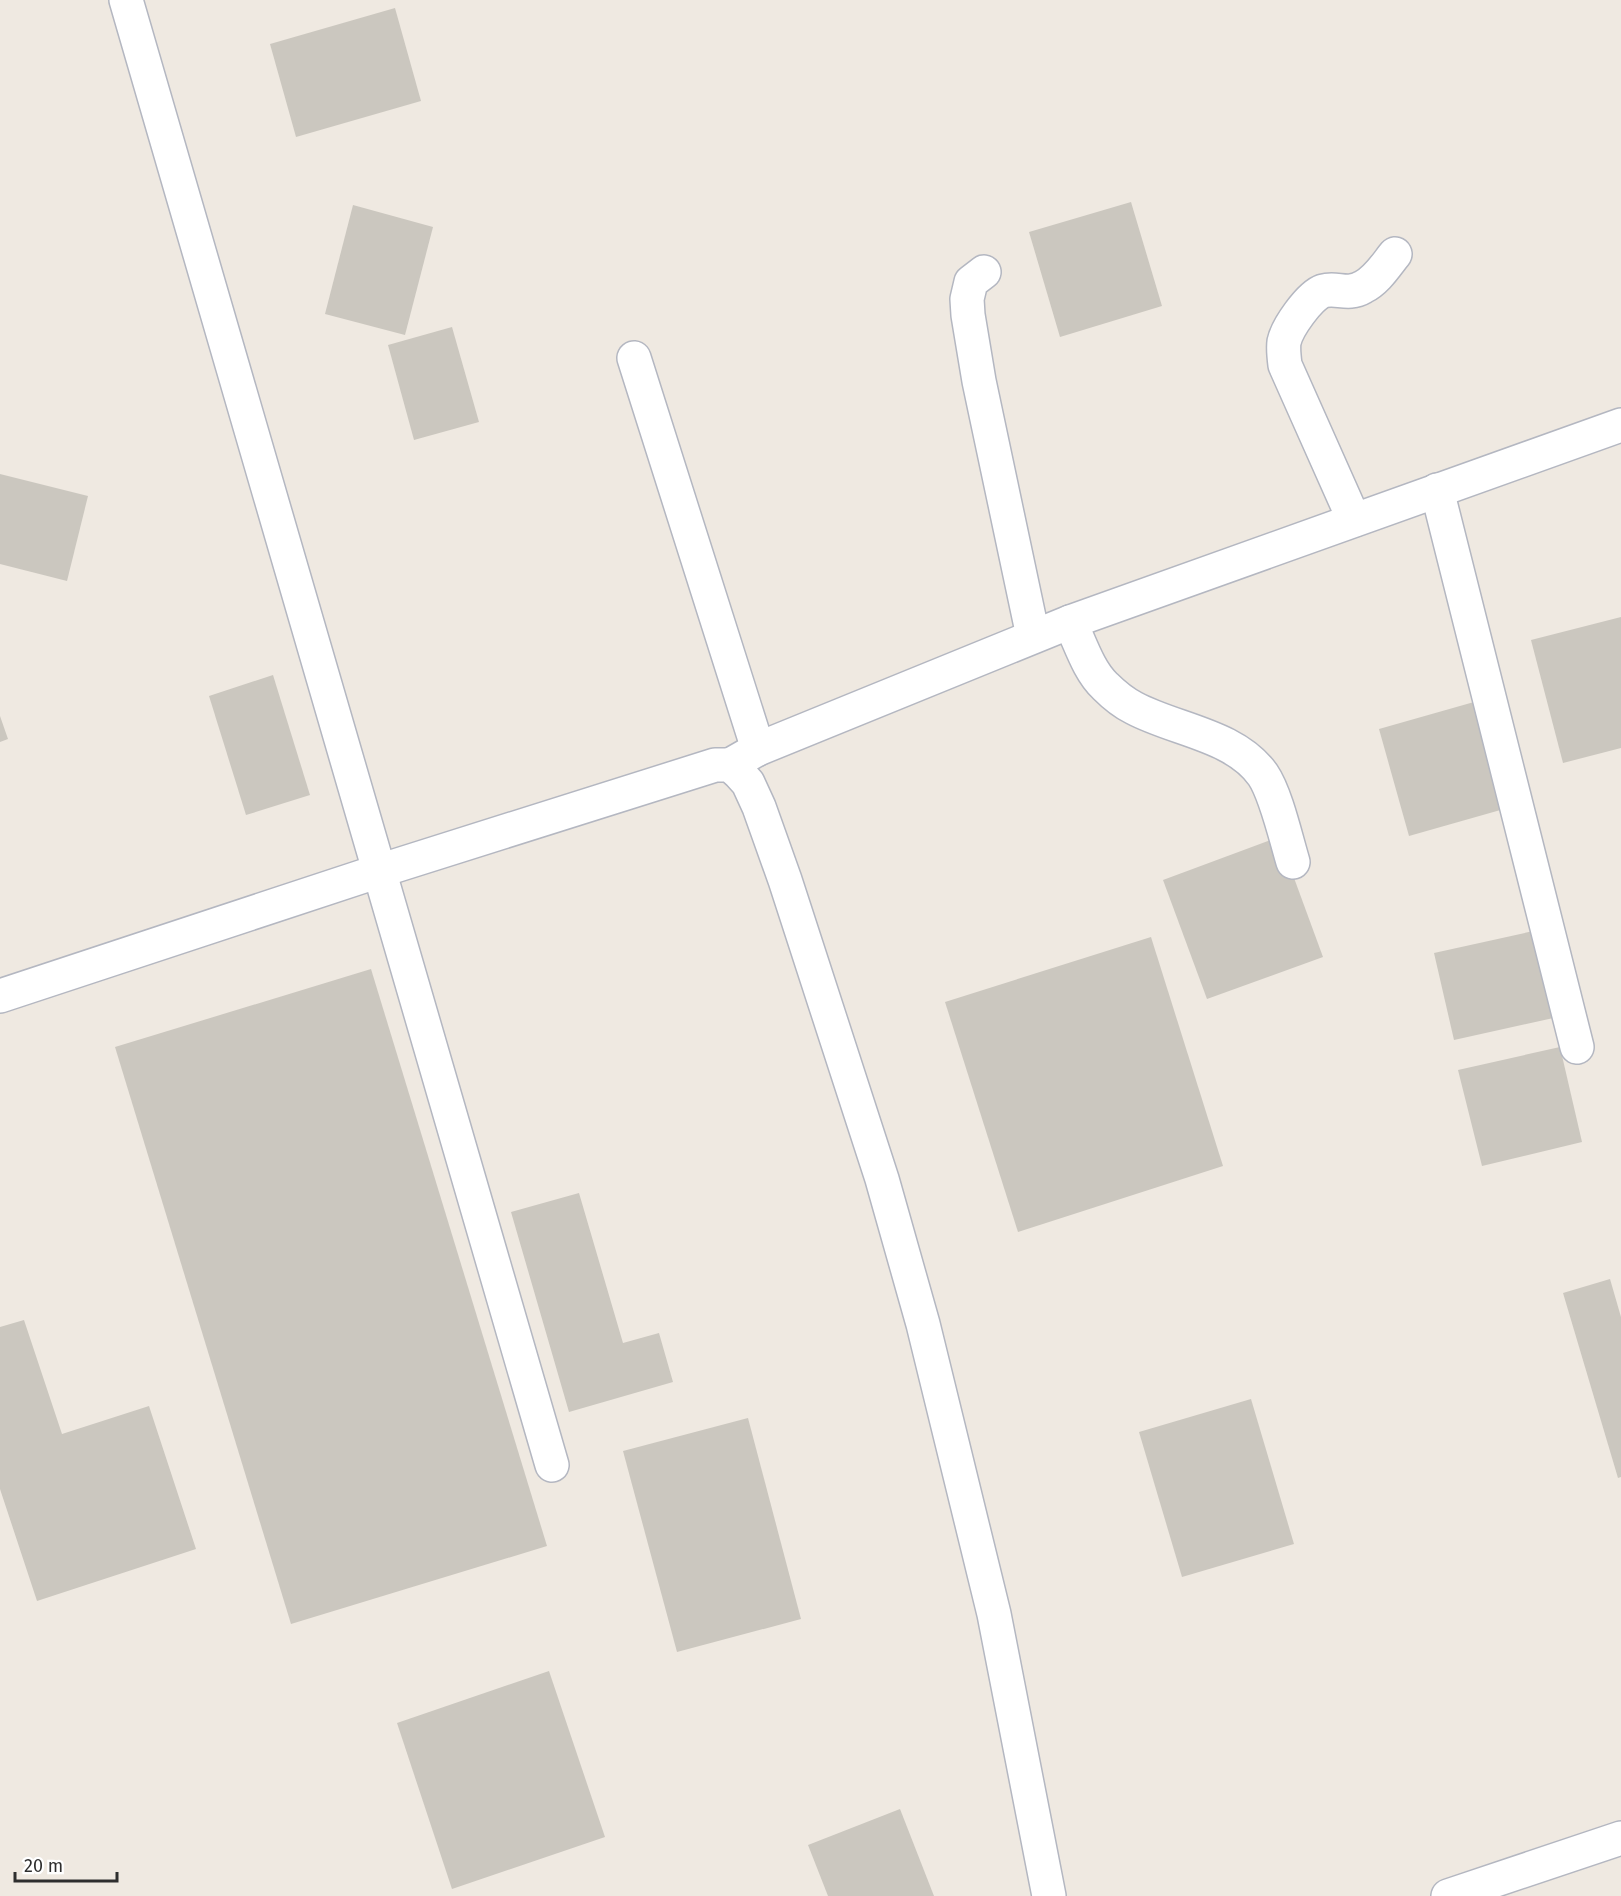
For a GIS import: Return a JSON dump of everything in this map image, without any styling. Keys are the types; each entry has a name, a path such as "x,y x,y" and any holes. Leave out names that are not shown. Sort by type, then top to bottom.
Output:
{"street":[{"path":"126,0 552,1465"},
{"path":"1354,520 1285,365 1284,341 1291,326 1316,296 1325,291 1349,292 1364,287 1395,254"},
{"path":"984,272 971,282 967,299 968,315 979,381 1033,636"},
{"path":"634,358 744,757 748,783 785,880 882,1179 923,1324 994,1614 1048,1896"},
{"path":"0,996 380,871 744,757 1033,636 1621,425"},
{"path":"1437,490 1577,1047"},
{"path":"1070,622 1092,668 1103,685 1116,696 1134,708 1224,744 1254,764 1269,785 1293,862"},
{"path":"1448,1896 1621,1839"}],"building":[{"path":"395,8 421,101 296,137 270,44"},
{"path":"1131,202 1162,306 1060,337 1029,232"},
{"path":"353,205 433,227 405,335 325,314"},
{"path":"452,327 479,422 414,440 388,345"},
{"path":"0,474 88,496 67,581 0,564"},
{"path":"1621,617 1621,748 1563,763 1531,640"},
{"path":"273,675 310,795 246,815 209,696"},
{"path":"1481,700 1511,807 1409,836 1379,729"},
{"path":"0,716 8,739 0,742"},
{"path":"1279,837 1323,957 1207,999 1163,880"},
{"path":"1538,930 1558,1017 1454,1040 1434,953"},
{"path":"1151,937 1223,1166 1018,1232 945,1002"},
{"path":"371,969 547,1546 291,1624 115,1047"},
{"path":"1560,1047 1582,1142 1482,1166 1458,1070"},
{"path":"579,1193 623,1343 659,1333 673,1382 569,1412 511,1212"},
{"path":"1610,1279 1621,1317 1621,1477 1618,1478 1563,1293"},
{"path":"24,1320 62,1434 149,1406 196,1549 37,1601 0,1489 0,1327"},
{"path":"1251,1399 1294,1544 1182,1577 1139,1432"},
{"path":"748,1418 801,1619 677,1652 623,1451"},
{"path":"549,1671 605,1837 452,1889 397,1723"},
{"path":"900,1809 934,1896 828,1896 808,1845"}]}
